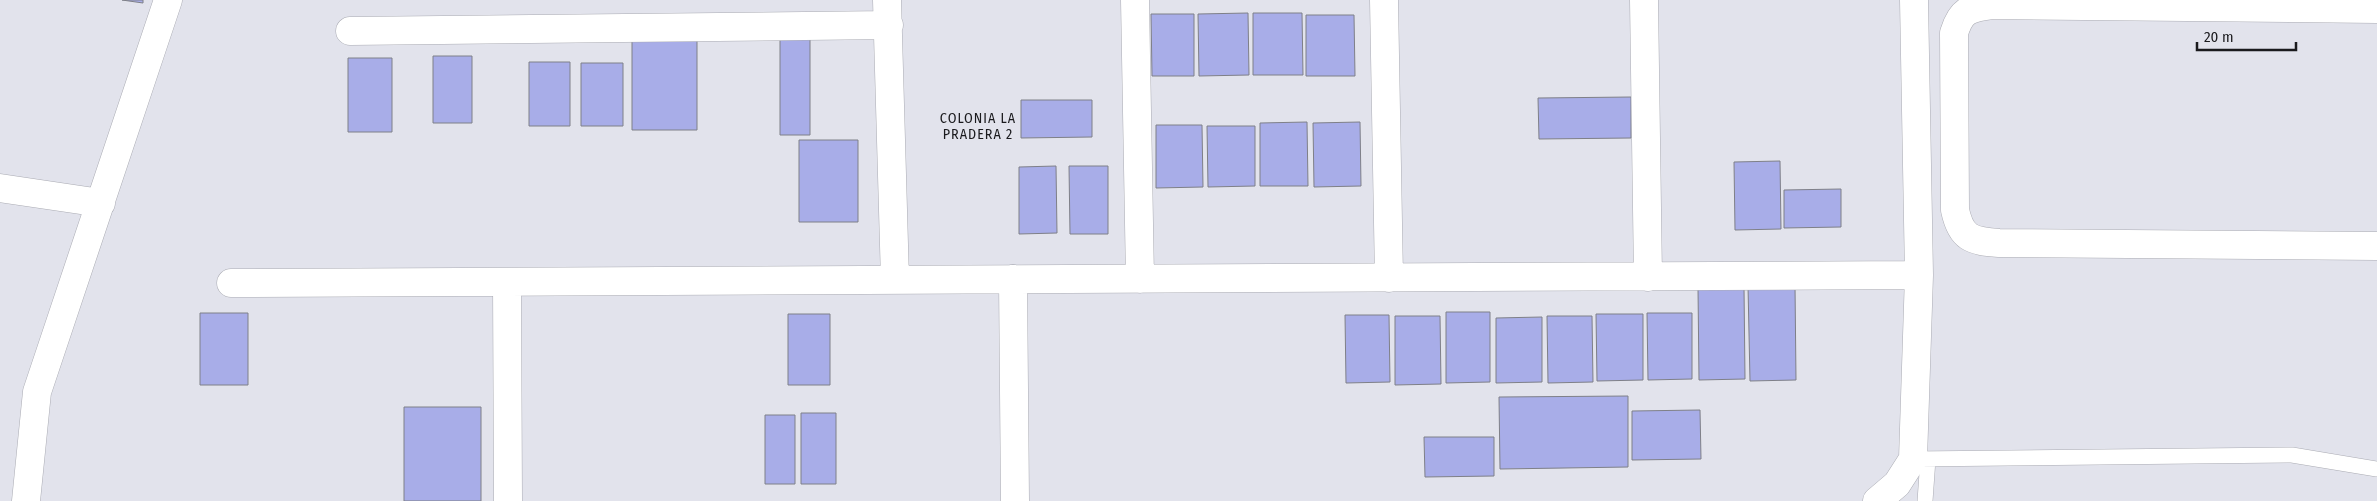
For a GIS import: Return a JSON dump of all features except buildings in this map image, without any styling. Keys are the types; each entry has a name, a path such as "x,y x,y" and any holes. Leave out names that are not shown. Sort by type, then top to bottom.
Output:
{"street":[{"path":"26,501 37,392 168,0"},
{"path":"1134,0 1140,279"},
{"path":"1384,0 1389,278"},
{"path":"1644,0 1648,277"},
{"path":"1877,501 1897,484 1921,459 1914,0"},
{"path":"2377,9 1992,5 1966,10 1958,20 1954,33 1955,210 1958,224 1967,236 1982,242 1999,243 2377,246"},
{"path":"350,31 888,13 895,280"},
{"path":"0,188 101,203"},
{"path":"231,283 1919,276"},
{"path":"1013,279 1015,501"},
{"path":"507,282 508,501"}],"lane":[{"path":"1925,501 1921,459 2292,455 2377,469"}],"district":[{"name":"COLONIA LA PRADERA 2","path":"978,126"}]}
